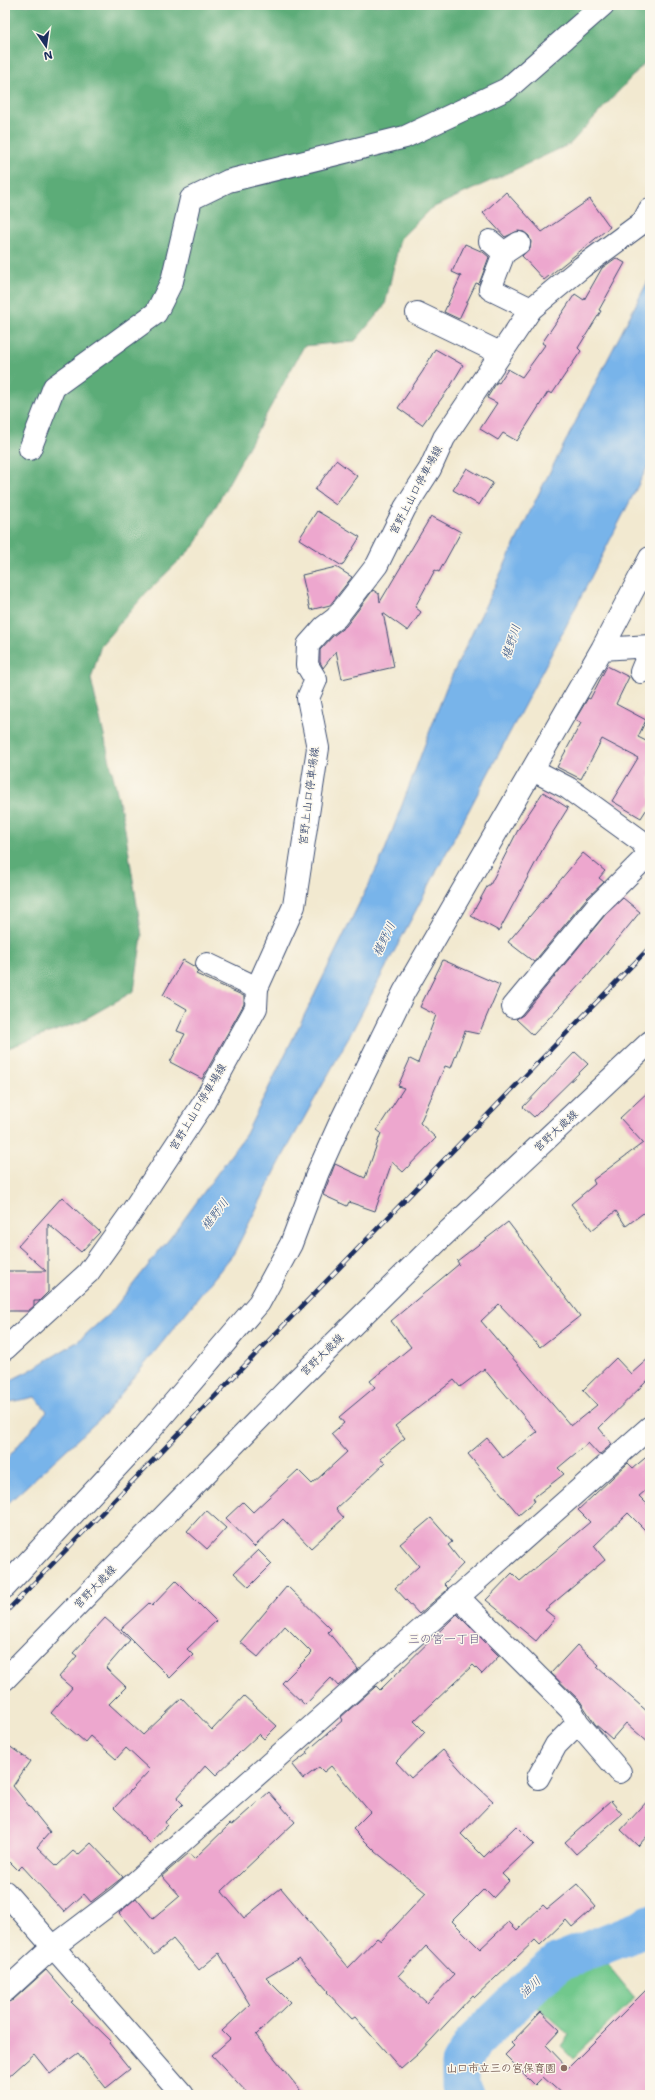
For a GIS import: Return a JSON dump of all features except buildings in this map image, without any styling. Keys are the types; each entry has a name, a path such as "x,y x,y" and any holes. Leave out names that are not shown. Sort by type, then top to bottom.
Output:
{"street":[{"path":"30,449 54,387 156,313 172,281 191,199 228,181 405,137 419,131 507,89 603,5"},
{"name":"宮野上山口停車場線","path":"5,1349 88,1273 131,1213 203,1104 256,1008 257,988 294,906 318,748 308,698 316,680 306,665 308,645 324,627 336,618 378,564 405,508 430,469 444,438 531,309 565,281 643,222 650,209"},
{"path":"504,246 490,289 531,309"},
{"path":"417,313 500,354"},
{"path":"5,1587 141,1441 259,1303 291,1244 318,1172 404,992 602,649 650,558"},
{"path":"602,649 650,646"},
{"path":"641,672 650,650"},
{"path":"513,1007 596,907 650,854 645,835 568,788 533,770"},
{"path":"207,964 257,988"},
{"name":"宮野大歳線","path":"5,1679 294,1383 442,1237 650,1042"},
{"path":"5,1991 53,1947 119,1897 457,1596 650,1428"},
{"path":"457,1596 571,1710 578,1723 620,1772"},
{"path":"538,1778 556,1745 578,1723"},
{"path":"5,1892 183,2095"}],"green space":[{"path":"5,5 650,5 650,57 570,144 430,209 400,239 385,305 355,341 304,346 194,546 146,593 101,645 91,679 124,823 142,936 134,991 80,1022 5,1049"},
{"path":"607,1964 635,1998 573,2058 561,2046 569,2035 532,2002 562,1978"}],"water":[{"name":"椹野川","path":"650,277 650,462 564,630 349,1037 283,1156 234,1253 104,1415 5,1506 5,1461 47,1411 35,1397 5,1403 5,1383 29,1371 77,1342 111,1312 174,1233 246,1134 384,853 446,688 538,495"}],"waterway":[{"name":"油川","path":"464,2095 460,2086 460,2065 472,2044 536,1981 559,1962 643,1929 650,1924"}],"railway":[{"path":"5,1613 650,947"}],"place":[{"name":"山口市立三の宮保育園","path":"564,2068"}],"district":[{"name":"三の宮一丁目","path":"444,1639"}]}
